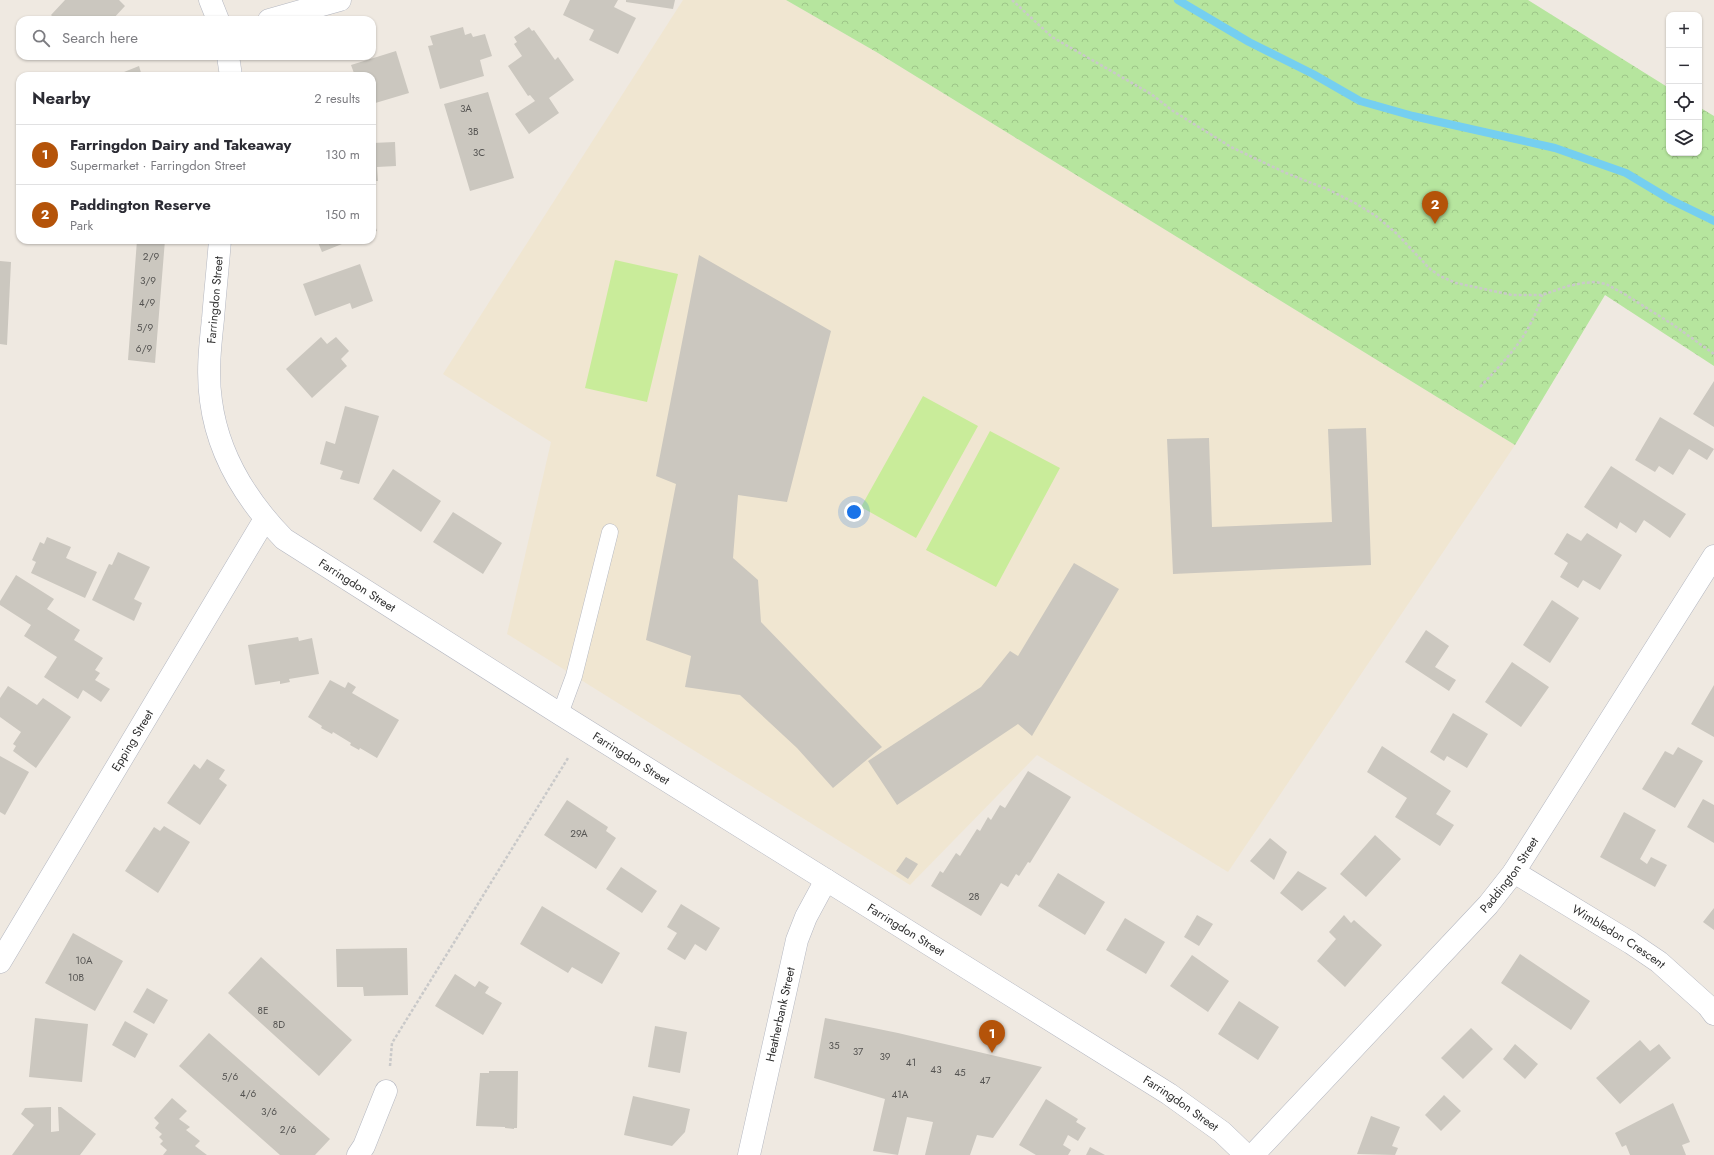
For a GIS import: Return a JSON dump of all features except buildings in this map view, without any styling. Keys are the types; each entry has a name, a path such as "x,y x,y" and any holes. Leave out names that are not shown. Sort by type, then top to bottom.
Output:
{"street":[{"path":"210,0 216,16"},
{"path":"283,16 340,0"},
{"path":"229,60 230,72"},
{"name":"Farringdon Street","path":"220,244 210,345 210,400 216,429 229,463 240,483 265,520 284,539 560,714 1169,1094 1222,1132 1246,1155"},
{"name":"Epping Street","path":"0,962 265,520"},
{"name":"Paddington Street","path":"1253,1155 1488,905 1514,872 1714,556"},
{"name":"Wimbledon Crescent","path":"1514,872 1631,943 1659,962 1714,1014"},
{"name":"Heatherbank Street","path":"749,1155 798,940 806,917 826,880"},
{"path":"358,1155 364,1146 386,1091"}],"lane":[{"path":"560,714 574,676 610,532"}],"path":[{"path":"1012,0 1052,37 1151,94 1173,111 1232,147 1286,173 1327,189 1355,203 1376,216 1397,234 1430,269 1440,276 1456,283 1512,295 1542,295 1568,286 1583,283 1595,282 1606,284 1666,320 1714,354"},
{"path":"1480,386 1510,354 1527,333 1536,314 1542,295"},
{"path":"386,1091 392,1043 568,758"}],"shaded area":[{"path":"683,0 786,0 878,53 1515,445 1228,872 1037,755 910,885 507,634 551,442 443,374"}],"green space":[{"path":"786,0 1528,0 1666,86 1666,156 1702,156 1702,109 1714,116 1714,366 1605,295 1515,445 878,53"},
{"path":"615,260 678,274 647,402 585,388"},
{"path":"923,396 978,426 916,538 861,507"},
{"path":"990,431 1060,468 996,587 926,550"}],"waterway":[{"path":"1178,0 1249,42 1313,74 1360,101 1413,116 1555,148 1626,173 1671,200 1714,221"}],"place":[{"name":"Paddington Reserve","path":"1435,224"},
{"name":"Farringdon Dairy and Takeaway","path":"992,1053"}]}
